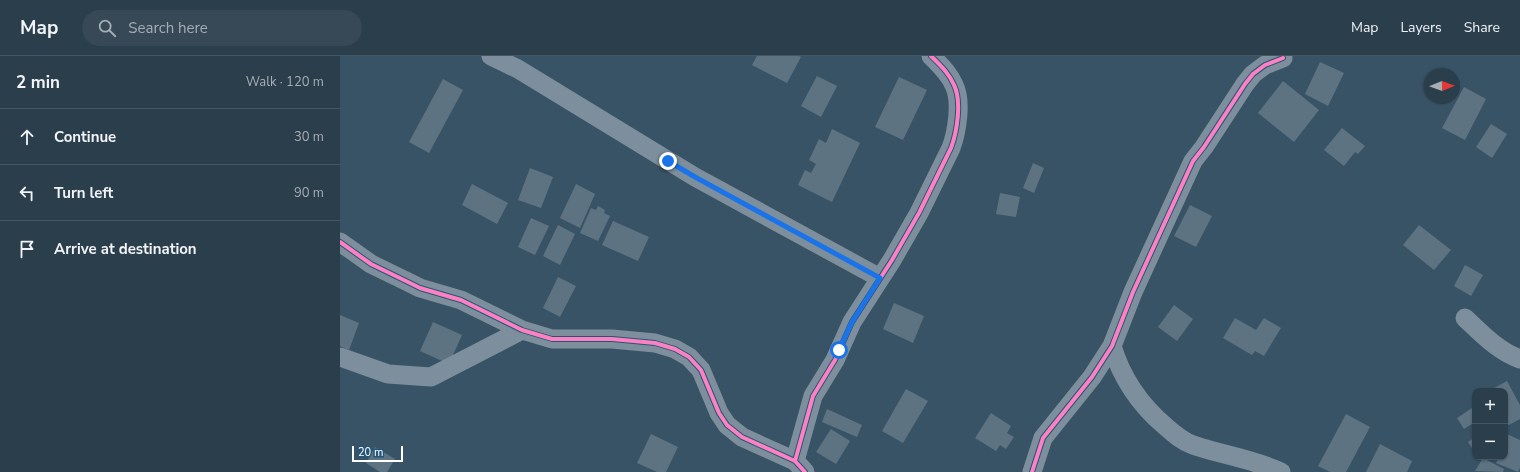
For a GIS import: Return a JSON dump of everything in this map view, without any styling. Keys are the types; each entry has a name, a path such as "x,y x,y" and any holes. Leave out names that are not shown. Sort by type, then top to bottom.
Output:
{"street":[{"path":"491,56 518,69 695,177 880,278"},
{"path":"340,242 371,264 410,284 462,300 522,330 552,339 655,343 675,349 689,357 701,370 719,413 727,425 742,437 800,466 813,396 835,360 852,322 919,213 951,148 954,138 958,106 955,86 943,68 931,56"},
{"path":"1032,472 1043,438 1092,377 1112,346 1133,292 1193,161 1204,147 1244,84 1253,74 1265,65 1283,58"},
{"path":"1465,318 1500,349 1520,359"},
{"path":"340,357 388,374 431,377 522,330"},
{"path":"1112,346 1116,361 1127,383 1141,403 1180,439 1192,445 1281,472"}],"building":[{"path":"757,56 801,57 787,83 752,65"},
{"path":"1320,62 1344,73 1328,106 1305,94"},
{"path":"817,76 837,86 821,117 801,106"},
{"path":"899,77 927,90 903,140 875,127"},
{"path":"443,79 463,90 429,153 409,142"},
{"path":"1283,81 1319,110 1294,142 1258,113"},
{"path":"1464,87 1486,99 1465,140 1442,128 1455,104 1460,104 1460,94"},
{"path":"1491,124 1507,134 1492,158 1476,147"},
{"path":"1342,128 1365,146 1358,154 1355,152 1344,166 1324,150"},
{"path":"832,129 860,143 832,202 798,185 805,170 811,173 816,164 809,160 819,139 826,143"},
{"path":"1033,163 1044,168 1034,193 1023,188"},
{"path":"530,168 553,177 541,208 518,200"},
{"path":"472,184 508,203 497,224 462,205"},
{"path":"576,184 595,194 580,228 560,218"},
{"path":"1000,193 1020,197 1016,217 996,214"},
{"path":"1190,205 1212,216 1196,247 1174,236"},
{"path":"598,206 605,210 604,213 610,216 598,241 580,233 591,208 596,210"},
{"path":"531,218 549,226 535,255 518,247"},
{"path":"613,221 649,237 638,261 602,245"},
{"path":"558,225 575,234 560,265 543,256"},
{"path":"1419,225 1451,250 1434,270 1403,245"},
{"path":"1465,265 1483,275 1471,296 1454,286"},
{"path":"558,277 576,286 560,317 543,308"},
{"path":"894,303 924,316 913,343 883,329"},
{"path":"1174,305 1193,319 1177,341 1158,327"},
{"path":"340,315 359,323 349,350 340,346"},
{"path":"1235,318 1256,330 1264,318 1281,328 1264,356 1255,351 1252,355 1223,338"},
{"path":"433,322 462,335 449,364 420,351"},
{"path":"1507,381 1520,405 1520,419 1508,425 1508,388 1494,388"},
{"path":"906,389 928,401 903,443 882,431"},
{"path":"1472,408 1472,424 1464,429 1457,418"},
{"path":"827,409 862,425 857,437 822,422"},
{"path":"991,413 1011,426 1007,433 1014,437 1006,449 1000,445 996,451 975,438"},
{"path":"1346,414 1370,427 1346,472 1330,472 1318,466"},
{"path":"831,429 850,441 836,464 816,452"},
{"path":"651,434 678,447 666,472 657,472 637,463"},
{"path":"1508,434 1520,440 1520,468 1518,472 1496,463 1498,460 1508,460"},
{"path":"1472,439 1472,448 1468,442"},
{"path":"1380,444 1412,461 1407,472 1366,472"},
{"path":"375,447 395,459 387,472 380,472 366,463"},
{"path":"1482,460 1487,460 1504,469 1503,472 1475,471"}],"cycle path":[{"path":"795,461 813,396 835,360 852,322 892,260 919,213 951,148 958,116 958,99 952,81 947,73 931,56"},
{"path":"1032,472 1043,438 1092,377 1112,346 1133,292 1193,161 1253,74 1265,65 1283,58"},
{"path":"340,242 371,264 420,288 461,300 522,330 552,339 612,339 655,343 675,349 689,357 701,370 719,413 727,425 742,437 795,461 805,472"}],"route":[{"path":"668,161 880,278 852,322 839,350"}]}
